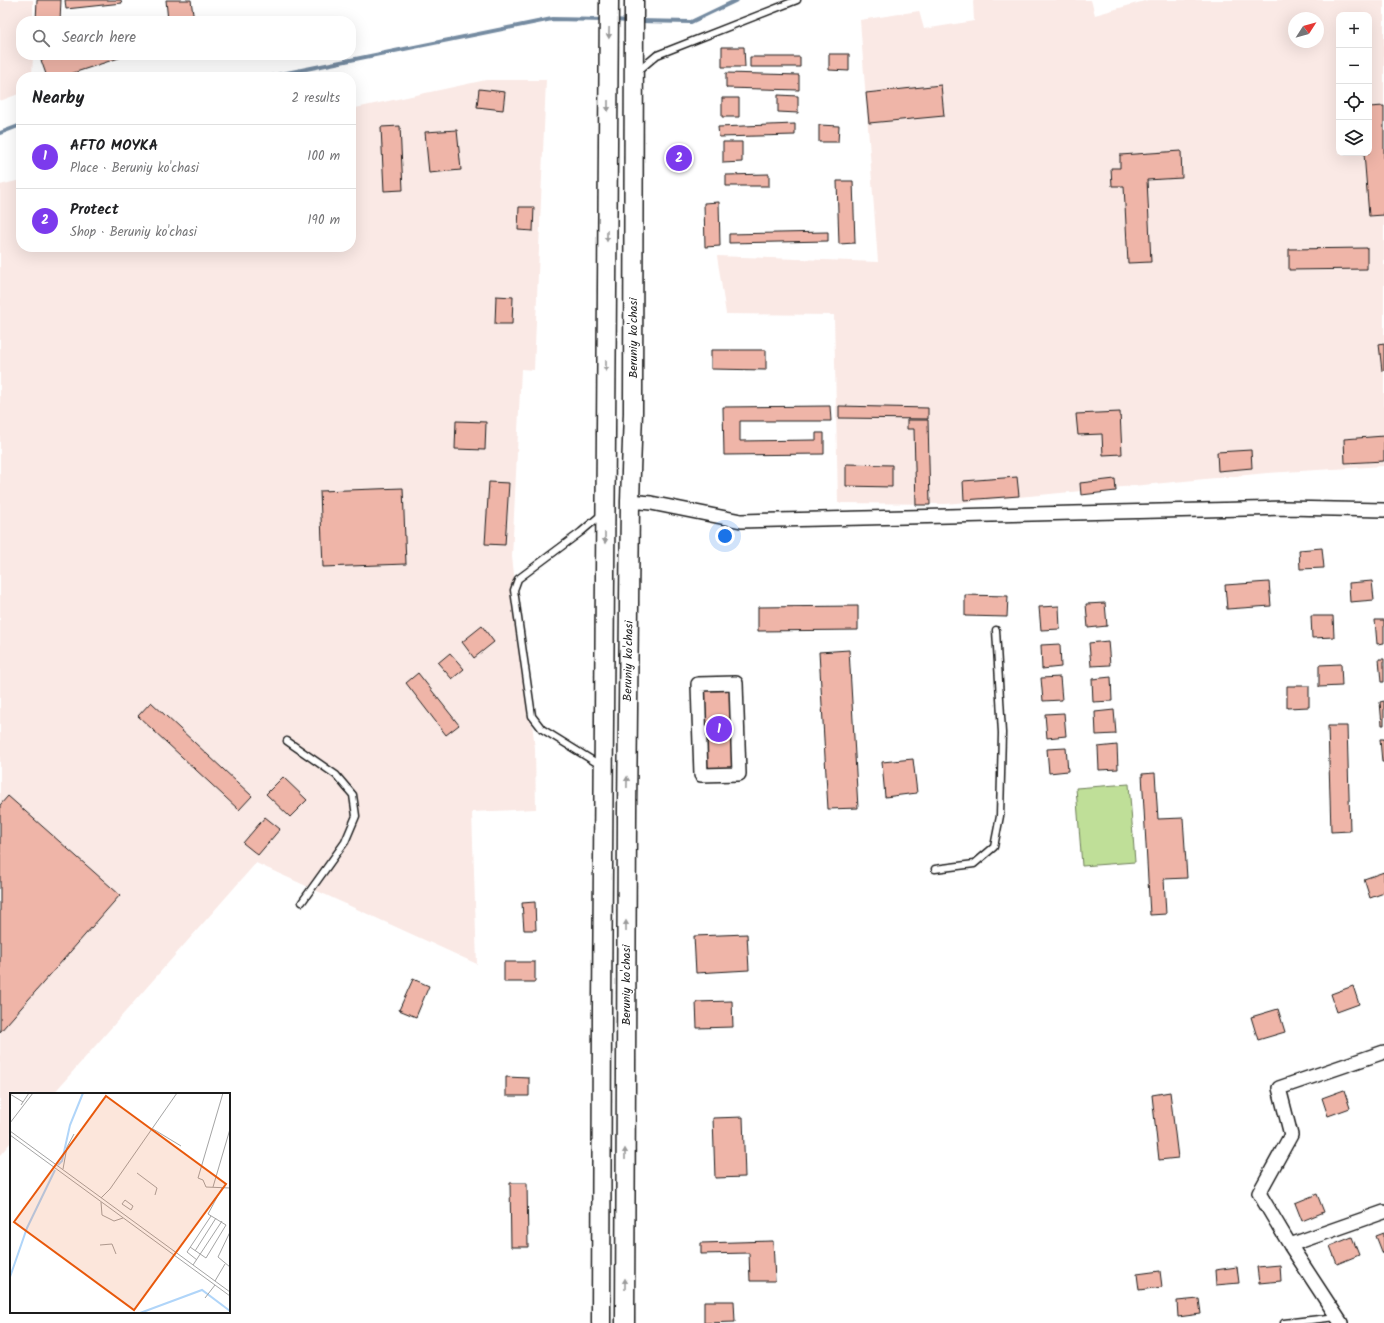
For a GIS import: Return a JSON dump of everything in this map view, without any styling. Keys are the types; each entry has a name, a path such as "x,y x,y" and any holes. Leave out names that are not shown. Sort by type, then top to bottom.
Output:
{"main road":[{"name":"Beruniy ko'chasi","path":"601,1323 603,767 609,0"},
{"name":"Beruniy ko'chasi","path":"625,1323 627,813 630,501 633,412 634,0"},
{"path":"607,213 633,212"},
{"path":"603,813 627,813"}],"street":[{"path":"630,501 650,503 741,521 1285,508 1384,510"},
{"path":"736,683 739,774 701,775 698,684 736,683"},
{"path":"1339,1320 1290,1245 1259,1193 1291,1135 1279,1088 1384,1052"},
{"path":"1290,1245 1384,1212"}],"lane":[{"path":"633,70 657,55 797,0"},
{"path":"603,767 542,729 532,716 514,590 518,579 581,532 605,511"},
{"path":"935,869 974,864 994,847 1000,816 1002,733 996,630"},
{"path":"287,741 336,775 353,795 356,816 345,842 302,902"},
{"path":"1284,1323 1339,1320"}],"shaded area":[{"path":"0,0 33,0 33,16 16,16 16,60 33,60 32,72 16,72 16,95 0,101"},
{"path":"973,0 1091,0 1095,15 1148,0 1384,0 1384,466 1267,473 946,504 838,503 834,315 726,314 717,256 878,262 860,20 919,11 924,29 974,21"},
{"path":"486,80 546,80 534,370 521,369 512,557 535,748 536,809 472,812 477,964 256,863 54,1093 10,1093 10,1143 0,1155 0,185 16,181 16,252 356,252 356,108"}],"green space":[{"path":"1129,784 1135,862 1082,866 1076,788"}],"building":[{"path":"37,0 61,0 60,16 36,16"},
{"path":"65,0 121,0 122,3 66,9"},
{"path":"166,0 191,0 193,16 168,16"},
{"path":"722,47 744,47 745,67 722,67"},
{"path":"829,54 849,54 849,71 829,70"},
{"path":"750,57 800,57 800,67 750,67"},
{"path":"41,60 113,60 76,72 45,72"},
{"path":"726,73 799,75 799,90 726,88"},
{"path":"941,85 944,116 869,123 866,93"},
{"path":"479,89 505,92 503,110 477,107"},
{"path":"778,95 798,96 798,113 778,112"},
{"path":"722,98 739,98 739,117 722,117"},
{"path":"1384,106 1384,215 1369,216 1364,156 1372,156 1372,107"},
{"path":"795,124 795,135 719,137 718,127"},
{"path":"819,125 839,126 838,142 819,142"},
{"path":"400,126 403,190 384,191 381,127"},
{"path":"457,130 461,170 429,173 425,132"},
{"path":"723,142 742,142 742,162 723,163"},
{"path":"1181,151 1182,178 1147,180 1151,262 1128,263 1124,186 1112,186 1111,168 1120,168 1120,155"},
{"path":"769,174 769,186 726,186 726,175"},
{"path":"837,181 853,181 855,243 839,244"},
{"path":"719,202 720,246 705,247 704,203"},
{"path":"519,207 534,207 533,231 518,230"},
{"path":"828,232 828,241 729,243 729,234"},
{"path":"1367,248 1367,269 1289,270 1289,249"},
{"path":"496,296 513,297 512,324 495,324"},
{"path":"1384,343 1384,370 1382,371 1379,344"},
{"path":"711,350 766,350 766,370 711,369"},
{"path":"830,406 831,421 740,421 740,441 816,440 816,433 824,433 824,454 724,455 723,407"},
{"path":"839,406 928,408 928,419 839,418"},
{"path":"1120,412 1122,454 1103,455 1102,434 1078,435 1076,414"},
{"path":"907,420 928,420 930,505 916,505 914,429 907,429"},
{"path":"456,421 486,422 485,450 455,449"},
{"path":"1384,436 1384,461 1345,463 1344,439"},
{"path":"1251,450 1252,468 1218,471 1217,452"},
{"path":"846,464 892,465 892,487 846,486"},
{"path":"1017,477 1019,496 964,500 963,481"},
{"path":"1115,479 1116,491 1081,495 1080,483"},
{"path":"489,482 509,483 505,545 485,544"},
{"path":"403,488 406,564 323,567 320,491"},
{"path":"1322,548 1324,568 1300,569 1299,550"},
{"path":"1372,581 1374,600 1350,602 1349,583"},
{"path":"1269,582 1271,606 1227,609 1225,585"},
{"path":"965,595 1008,596 1007,617 965,616"},
{"path":"1105,603 1107,626 1088,628 1086,604"},
{"path":"858,606 858,630 758,631 758,607"},
{"path":"1059,606 1060,629 1041,630 1039,607"},
{"path":"1311,616 1333,616 1334,637 1312,638"},
{"path":"1375,620 1384,620 1384,643 1377,644"},
{"path":"482,626 494,642 474,658 462,642"},
{"path":"1108,641 1110,665 1091,666 1089,643"},
{"path":"1060,644 1061,667 1042,669 1041,645"},
{"path":"849,650 858,808 828,809 819,652"},
{"path":"450,653 464,669 452,679 438,663"},
{"path":"1379,659 1384,659 1384,682 1381,682"},
{"path":"1341,664 1342,686 1319,687 1319,665"},
{"path":"418,673 459,725 446,735 406,683"},
{"path":"1060,677 1062,700 1043,701 1041,678"},
{"path":"1111,677 1112,701 1093,702 1092,679"},
{"path":"736,683 739,774 701,775 698,684"},
{"path":"1287,686 1309,686 1309,707 1287,708"},
{"path":"1384,701 1384,725 1382,725 1380,702"},
{"path":"151,702 252,796 239,810 138,716"},
{"path":"1114,710 1116,734 1096,735 1095,712"},
{"path":"1064,713 1066,736 1047,738 1045,714"},
{"path":"1328,726 1347,726 1350,831 1331,832"},
{"path":"1380,739 1384,739 1384,762 1382,762"},
{"path":"1117,745 1118,769 1099,770 1098,747"},
{"path":"1066,748 1068,771 1049,773 1047,749"},
{"path":"913,759 917,793 885,797 882,762"},
{"path":"1155,773 1158,819 1183,818 1187,878 1164,879 1166,914 1150,915 1142,774"},
{"path":"283,777 307,800 290,817 266,794"},
{"path":"8,796 120,895 0,1032 0,805"},
{"path":"265,817 280,829 258,855 243,843"},
{"path":"1384,872 1384,893 1370,898 1364,879"},
{"path":"535,902 536,930 524,930 522,903"},
{"path":"747,934 749,970 696,973 694,936"},
{"path":"504,962 535,962 535,982 504,982"},
{"path":"413,979 429,986 416,1017 399,1010"},
{"path":"1353,986 1359,1004 1337,1012 1331,994"},
{"path":"732,1001 733,1027 697,1028 696,1002"},
{"path":"1278,1009 1285,1032 1258,1040 1251,1017"},
{"path":"506,1077 529,1078 529,1096 506,1096"},
{"path":"1344,1090 1350,1108 1328,1116 1322,1098"},
{"path":"1170,1092 1178,1158 1159,1160 1152,1095"},
{"path":"743,1117 745,1177 715,1178 713,1118"},
{"path":"510,1183 527,1183 528,1247 511,1247"},
{"path":"1317,1194 1324,1212 1302,1221 1295,1203"},
{"path":"1384,1233 1384,1253 1383,1254 1376,1236"},
{"path":"1352,1237 1359,1255 1337,1264 1330,1246"},
{"path":"773,1241 775,1281 750,1281 749,1253 701,1254 701,1243"},
{"path":"1280,1265 1281,1281 1259,1283 1257,1267"},
{"path":"1237,1267 1239,1283 1216,1285 1215,1270"},
{"path":"1160,1271 1162,1287 1139,1290 1137,1274"},
{"path":"1199,1299 1201,1314 1178,1317 1177,1301"},
{"path":"704,1301 734,1301 735,1322 704,1323"}],"waterway":[{"path":"638,21 691,22 737,0"},
{"path":"356,59 552,19 605,20"},
{"path":"614,20 629,21"},
{"path":"292,72 351,60"},
{"path":"0,133 16,127"}],"place":[{"name":"Protect","path":"679,158"},
{"name":"AFTO MOYKA","path":"719,729"}]}
